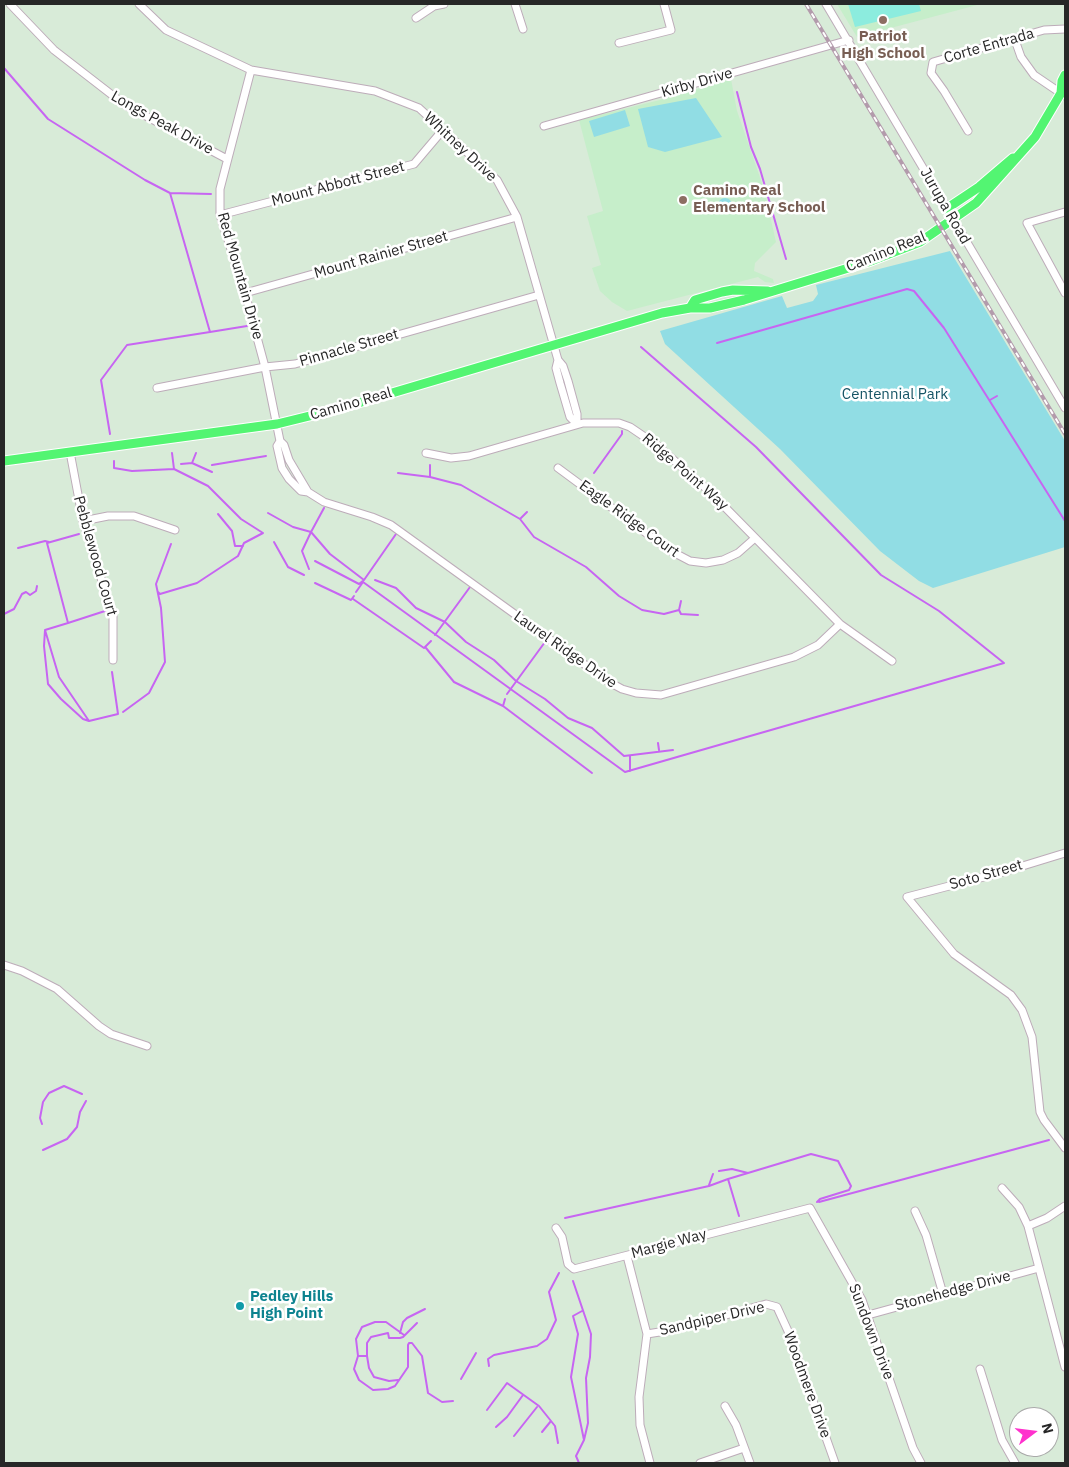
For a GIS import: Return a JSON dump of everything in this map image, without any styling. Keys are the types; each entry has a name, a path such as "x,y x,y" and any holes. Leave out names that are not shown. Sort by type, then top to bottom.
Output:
{"main road":[{"name":"Camino Real","path":"4,461 277,424 338,409 553,344 690,308 695,300 733,290 770,292 868,262 906,248 928,237 989,191 1035,138 1064,93 1062,81 1065,75"},
{"path":"946,209 979,187 1008,160 1020,155"}],"street":[{"name":"Longs Peak Drive","path":"10,4 54,50 124,105 227,159"},
{"name":"Whitney Drive","path":"139,4 166,30 251,70 374,91 419,108 497,180 517,217 558,360 564,366 577,414 577,424"},
{"path":"416,18 434,6 444,4"},
{"path":"514,4 523,29"},
{"path":"619,43 671,30 664,4"},
{"name":"Jurupa Road","path":"826,4 1065,408"},
{"name":"Corte Entrada","path":"968,131 931,73 933,62 950,55 1015,40 1044,30 1065,29"},
{"name":"Kirby Drive","path":"544,126 849,40"},
{"path":"1015,40 1021,57 1034,76 1064,93"},
{"name":"Red Mountain Drive","path":"251,70 220,189 220,215 245,293 265,367 277,424"},
{"name":"Mount Abbott Street","path":"220,215 414,164 442,131"},
{"path":"1065,212 1027,223 1065,293"},
{"name":"Mount Rainier Street","path":"245,293 517,217"},
{"name":"Pinnacle Street","path":"157,388 265,367 295,364 539,296"},
{"name":"Whitney Drive","path":"558,360 556,368 560,383 570,416 577,424"},
{"path":"560,383 568,381"},
{"name":"Ridge Point Way","path":"426,453 451,458 469,456 577,424 591,422 619,423 641,432 712,493 840,624 892,661"},
{"path":"277,424 280,441 277,449 282,468 289,479 296,472"},
{"path":"280,441 284,445 296,472 308,492"},
{"name":"Pebblewood Court","path":"70,452 83,521 113,616 112,660"},
{"name":"Eagle Ridge Court","path":"558,468 669,550 690,561 706,563 723,560 738,553 755,538"},
{"name":"Laurel Ridge Drive","path":"289,479 301,491 308,492 324,502 391,525 609,682 636,693 661,695 675,692 794,657 818,645 840,624"},
{"path":"83,521 108,516 134,516 175,530"},
{"name":"Soto Street","path":"1065,853 907,897 954,954 1011,995 1022,1010 1032,1037 1040,1112 1065,1148"},
{"path":"4,965 22,971 57,989 99,1026 111,1034 147,1046"},
{"path":"1002,1188 1019,1208 1028,1226 1065,1367"},
{"path":"1028,1226 1048,1218 1065,1206"},
{"name":"Margie Way","path":"556,1228 562,1237 568,1264 574,1269 810,1208"},
{"name":"Sundown Drive","path":"810,1208 858,1291 921,1463"},
{"path":"915,1211 926,1235 943,1294"},
{"path":"627,1256 647,1334 639,1397 640,1425 650,1463"},
{"name":"Stonehedge Drive","path":"868,1315 1039,1268"},
{"name":"Sandpiper Drive","path":"647,1334 672,1330 766,1304 777,1307"},
{"name":"Woodmere Drive","path":"777,1307 788,1331 835,1463"},
{"path":"980,1369 1002,1440 1015,1463"},
{"path":"724,1406 736,1425 750,1463"},
{"path":"700,1463 744,1448"}],"shaded area":[{"name":"Patriot High School","path":"837,4 981,4 857,37"},
{"path":"848,4 919,4 921,11 855,27"},
{"name":"Camino Real Elementary School","path":"731,79 737,111 764,189 776,242 755,263 754,271 773,279 774,283 765,282 758,277 627,311 612,302 600,291 592,268 601,265 587,216 603,211 579,120 660,100"}],"green space":[{"path":"696,98 722,137 665,152 648,147 638,109"},
{"path":"625,110 630,126 594,137 589,121"},
{"path":"725,198 730,200 732,205 730,210 725,212 720,210 718,205 720,200"},
{"name":"Centennial Park","path":"950,251 1065,441 1065,547 933,588 919,581 880,551 780,449 665,344 660,331 782,296 787,308 813,301 818,294 816,285"}],"waterway":[{"path":"4,68 48,119 145,180 170,193 211,194"},
{"path":"737,92 751,147 760,169 786,259"},
{"path":"170,193 210,332 247,326"},
{"path":"717,343 907,289 914,291 944,328 1065,521"},
{"path":"110,434 101,380 127,345 210,332"},
{"path":"356,592 363,582 625,772 1004,663 939,611 881,575 756,447 641,347"},
{"path":"990,400 997,396"},
{"path":"594,473 622,434 622,431"},
{"path":"172,453 174,469"},
{"path":"196,453 192,463 212,472"},
{"path":"212,465 266,456"},
{"path":"114,461 114,468 132,471 174,469 208,486 241,519 263,533 244,543 238,556 197,583 160,594 158,592"},
{"path":"181,464 192,463"},
{"path":"398,473 430,477 430,465"},
{"path":"430,477 461,485 520,519 534,537 586,567 619,596 642,610 664,614 679,610 681,614 698,615"},
{"path":"268,513 293,527 311,532 324,508"},
{"path":"520,519 527,512"},
{"path":"218,514 232,531 235,546 243,546"},
{"path":"309,569 302,551 311,532 330,554 364,580 396,534"},
{"path":"79,534 47,543 68,623 45,630 59,677 89,721"},
{"path":"18,548 45,541 49,542"},
{"path":"274,542 288,567 304,575"},
{"path":"123,712 149,693 165,662 161,608 156,584 171,544"},
{"path":"315,561 359,584 364,580"},
{"path":"375,580 396,588 416,608 445,622 466,642 494,660 516,681 545,699 568,718 592,728 624,756 673,750"},
{"path":"315,583 351,600 354,596"},
{"path":"4,614 14,609 22,594 26,592 30,595 36,591 37,586"},
{"path":"435,635 470,587"},
{"path":"353,599 424,648 431,641"},
{"path":"679,610 681,601"},
{"path":"68,623 105,611"},
{"path":"45,630 44,646 48,684 83,719 89,721 118,714 112,672"},
{"path":"507,694 545,642"},
{"path":"426,648 454,682 503,706 592,773"},
{"path":"503,706 505,699"},
{"path":"658,743 659,750"},
{"path":"630,756 630,771"},
{"path":"42,1124 40,1118 43,1102 49,1093 64,1086 82,1094"},
{"path":"43,1150 67,1139 77,1127 80,1112 86,1101"},
{"path":"819,1202 1049,1140"},
{"path":"739,1216 728,1179 811,1154 838,1161 851,1186 849,1190 820,1199 817,1202"},
{"path":"719,1171 732,1169 748,1173"},
{"path":"709,1185 713,1174"},
{"path":"565,1218 709,1186 728,1179"},
{"path":"489,1366 488,1359 494,1355 537,1346 547,1339 556,1320 549,1292 559,1273"},
{"path":"573,1281 591,1334 590,1357 586,1378 588,1423 584,1440 576,1456 579,1463"},
{"path":"400,1333 403,1322 407,1318 425,1309"},
{"path":"582,1311 573,1316 578,1334 571,1377 584,1440"},
{"path":"404,1335 386,1322 375,1322 362,1327 356,1339 358,1356 367,1356 367,1343 371,1337 388,1333 389,1338 400,1338 403,1337 417,1323"},
{"path":"358,1356 354,1369 359,1380 373,1390 388,1389 395,1386 408,1367 408,1345 412,1343 422,1356 428,1393 442,1402 453,1401"},
{"path":"461,1379 476,1353"},
{"path":"367,1356 369,1368 374,1377 389,1381 398,1380"},
{"path":"487,1410 507,1383 539,1406 555,1426 558,1443"},
{"path":"496,1427 507,1417 523,1395"},
{"path":"514,1436 537,1407"},
{"path":"542,1432 551,1421"}],"railway":[{"path":"806,4 1065,434"}],"place":[{"name":"Patriot High School","path":"883,20"},
{"name":"Camino Real Elementary School","path":"683,200"},
{"name":"Pedley Hills High Point","path":"240,1306"}]}
